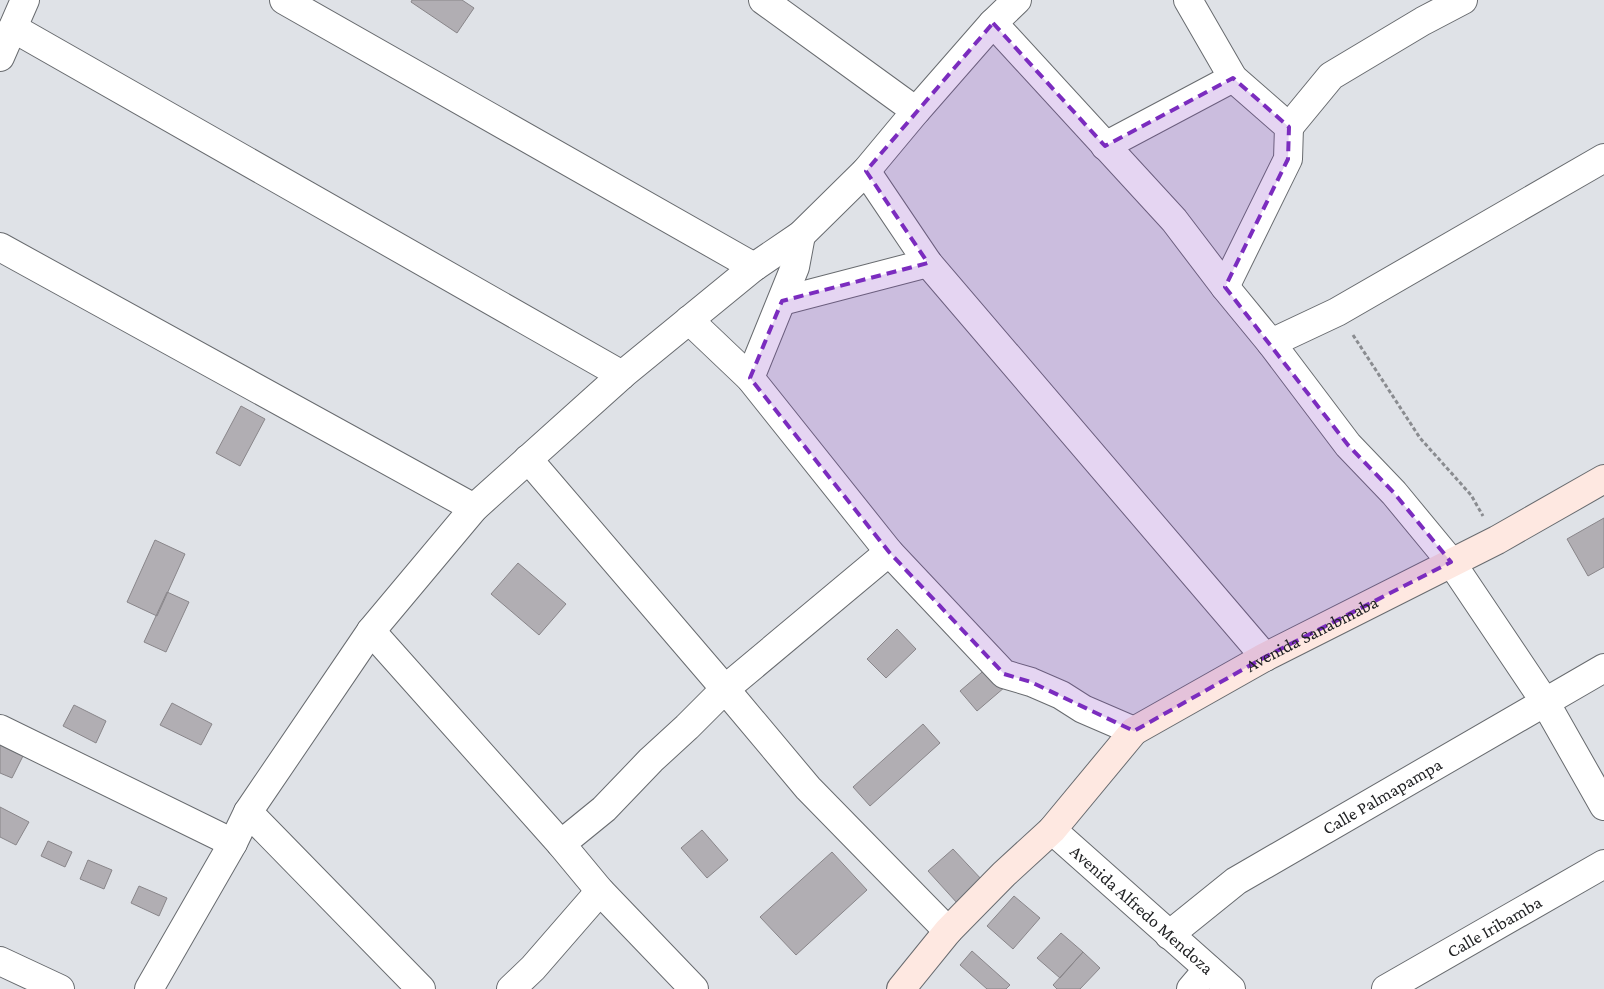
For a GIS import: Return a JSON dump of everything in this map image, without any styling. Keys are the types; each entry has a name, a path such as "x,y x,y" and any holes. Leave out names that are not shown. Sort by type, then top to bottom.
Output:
{"street":[{"path":"0,57 25,0"},
{"path":"284,0 754,267"},
{"path":"763,0 916,110"},
{"path":"149,989 233,843 248,812 371,631 474,508 622,375 754,267 801,235 866,171 916,110 993,23 1017,0"},
{"path":"1188,0 1233,78 1289,127"},
{"path":"1225,288 1288,160 1289,127 1331,76 1423,21 1463,0"},
{"path":"993,23 1174,220 1348,445 1394,493 1451,562 1545,702 1604,806"},
{"path":"13,28 622,375"},
{"path":"1105,146 1233,78"},
{"path":"1271,343 1337,312 1604,158"},
{"path":"866,171 928,263 1265,657"},
{"path":"750,378 795,267 801,235"},
{"path":"0,247 474,508"},
{"path":"782,301 928,263"},
{"path":"689,320 750,378 889,552 1004,674 1031,682 1061,695 1083,710 1134,731"},
{"path":"528,459 725,688 808,788 948,931"},
{"name":"Avenida Sanabmaba","path":"900,989 948,931 1004,874 1052,830 1134,731 1265,657 1497,540 1604,479"},
{"path":"561,844 604,809 725,688 889,552"},
{"path":"371,631 561,844 600,891 694,989"},
{"name":"Calle Palmapampa","path":"1169,935 1236,881 1604,668"},
{"path":"0,729 233,843"},
{"path":"248,812 421,989"},
{"name":"Avenida Alfredo Mendoza","path":"1052,830 1169,935 1200,979 1231,989"},
{"name":"Calle Iribamba","path":"1386,989 1604,864"},
{"path":"511,989 533,968 600,891"},
{"path":"0,961 60,989"}],"path":[{"path":"1337,312 1420,438 1471,495 1497,540"}],"highlighted area":[{"path":"993,23 1105,146 1233,78 1289,127 1288,159 1225,287 1348,445 1394,493 1451,562 1265,657 1134,731 1031,682 1004,674 889,552 750,378 782,301 928,263 866,171"}],"building":[{"path":"412,0 462,0 474,8 457,33 411,2"},
{"path":"241,406 265,419 240,466 216,453"},
{"path":"1604,518 1604,567 1588,576 1567,539"},
{"path":"155,540 185,554 157,616 127,602"},
{"path":"518,563 566,604 539,635 491,594"},
{"path":"167,592 189,602 166,652 144,642"},
{"path":"897,629 916,649 886,678 867,659"},
{"path":"988,667 1005,687 977,711 960,691"},
{"path":"172,703 212,724 201,745 160,725"},
{"path":"74,705 106,721 96,743 63,726"},
{"path":"923,724 940,743 870,806 853,787"},
{"path":"0,735 27,748 12,778 0,773"},
{"path":"0,807 29,822 16,845 0,837"},
{"path":"702,830 728,860 707,878 681,848"},
{"path":"48,841 72,852 65,867 41,856"},
{"path":"953,849 983,881 958,904 928,871"},
{"path":"832,852 867,890 796,955 760,917"},
{"path":"88,860 112,870 104,889 80,879"},
{"path":"139,886 167,898 159,916 131,903"},
{"path":"1014,896 1040,918 1013,949 987,926"},
{"path":"1061,933 1083,952 1060,978 1037,958"},
{"path":"972,951 1010,985 1006,989 987,989 960,965"},
{"path":"1083,952 1100,968 1080,989 1057,989 1053,985"}]}
